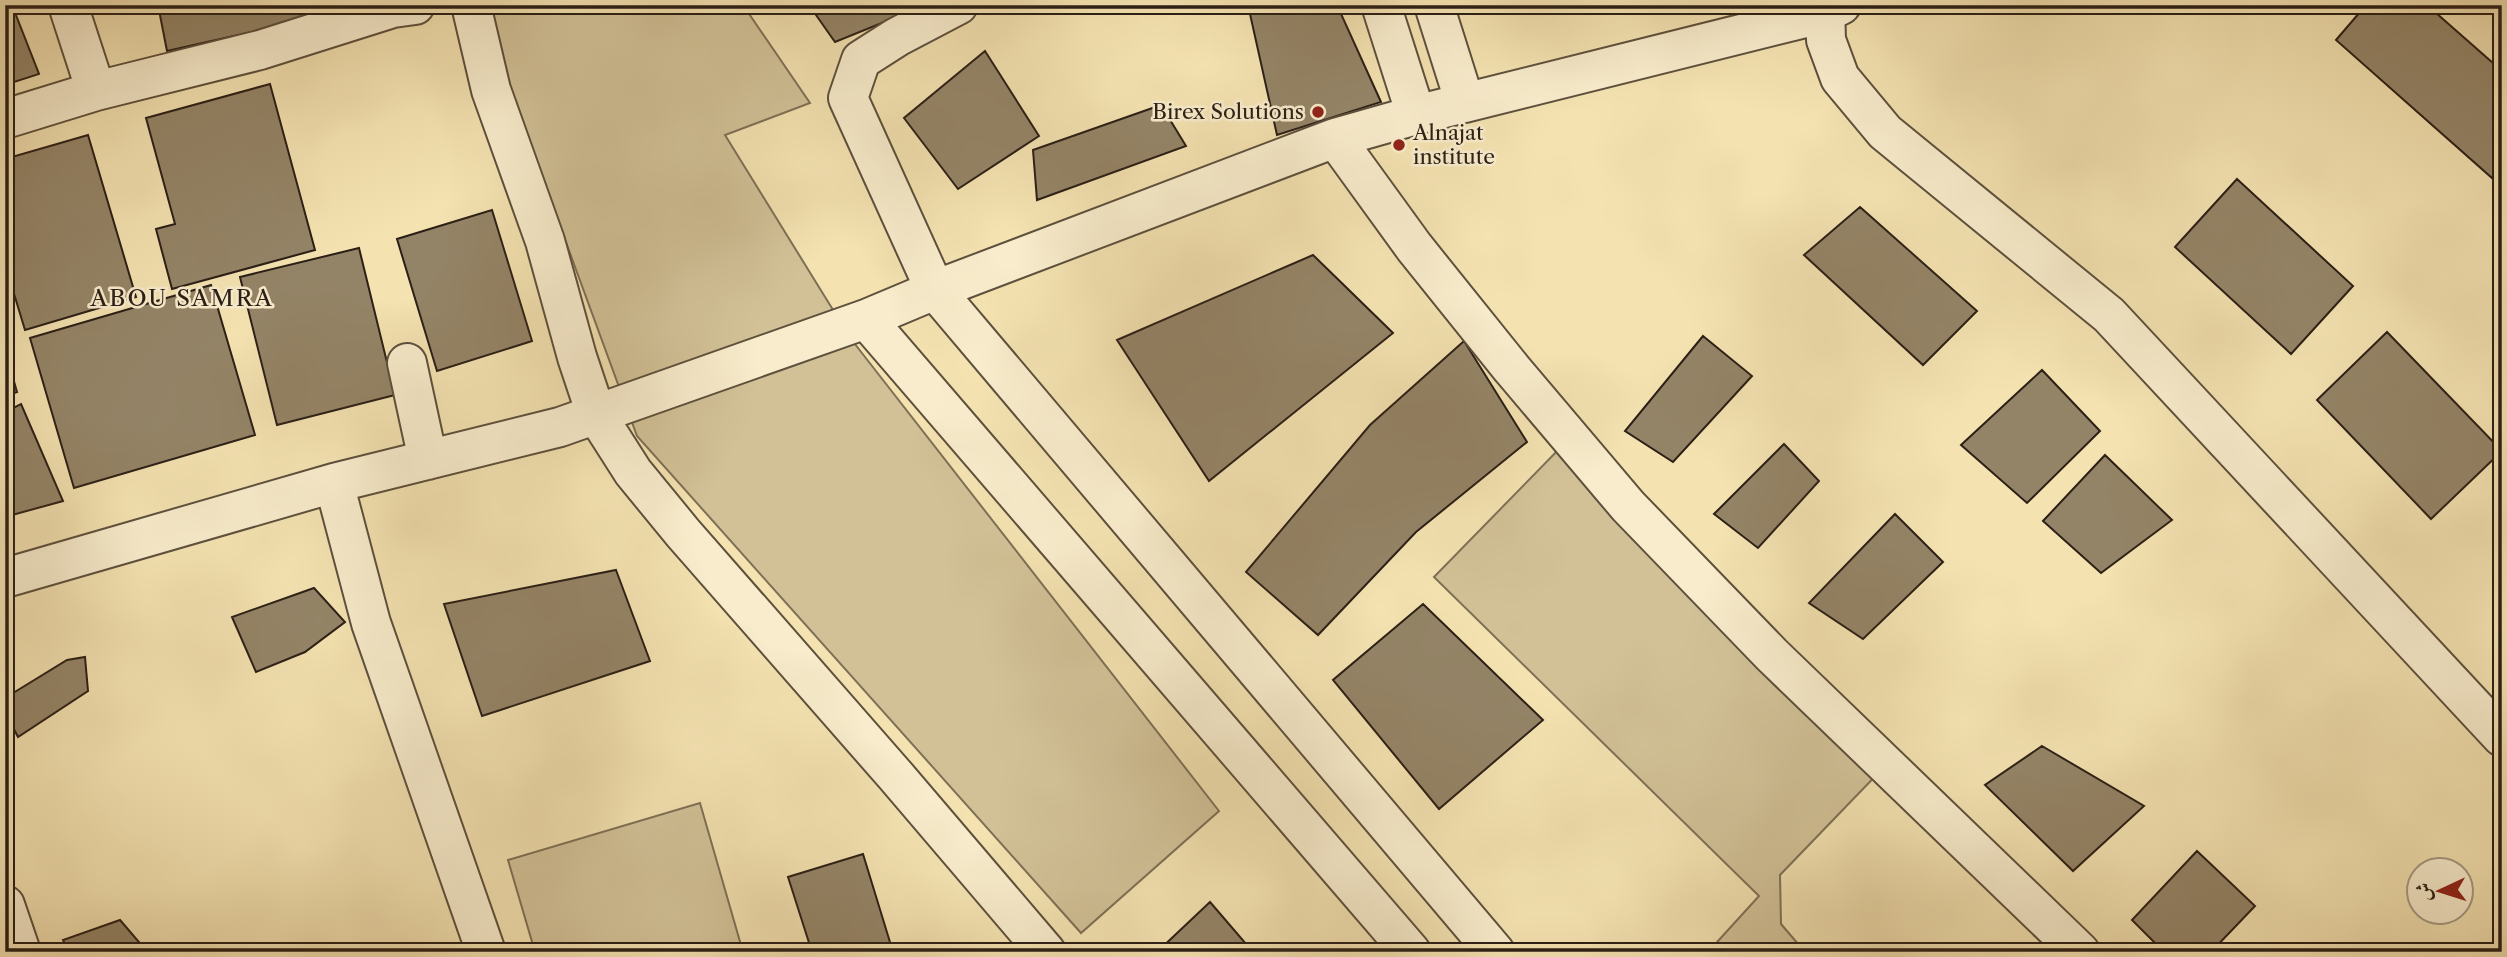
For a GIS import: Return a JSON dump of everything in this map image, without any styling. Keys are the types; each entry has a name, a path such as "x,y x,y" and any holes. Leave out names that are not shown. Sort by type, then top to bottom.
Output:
{"street":[{"path":"68,5 96,91"},
{"path":"5,118 96,91 260,50 393,8 415,5"},
{"path":"471,5 491,90 545,241 577,357 596,414 633,472 683,533 1046,952"},
{"path":"958,5 897,37 861,60 848,98 935,290 1495,952"},
{"path":"1381,5 1416,115"},
{"path":"1434,5 1465,103"},
{"path":"5,578 334,483 560,427 866,319 935,290 1335,138 1831,8 1826,40 1840,78 1885,132 2109,315 2502,737"},
{"path":"1335,138 1414,247 1512,369 1628,506 1772,655 2080,952"},
{"path":"866,319 1411,952"},
{"path":"407,363 428,460"},
{"path":"334,483 370,623 486,952"},
{"path":"5,905 20,952"}],"shaded area":[{"path":"479,5 743,5 810,103 725,135 851,339 1219,811 1081,933 637,436"},
{"path":"1564,444 1888,763 1780,875 1781,924 1805,952 1708,952 1759,896 1434,577"},
{"path":"700,803 743,952 535,952 508,860"}],"building":[{"path":"5,5 12,5 39,74 5,85"},
{"path":"158,5 305,5 309,19 167,51"},
{"path":"809,5 905,5 909,12 835,42"},
{"path":"1248,5 1337,5 1381,102 1277,135"},
{"path":"2366,5 2427,5 2502,71 2502,167 2492,178 2336,40"},
{"path":"985,51 1039,136 958,189 904,118"},
{"path":"270,84 315,250 172,289 156,229 175,224 146,118"},
{"path":"1161,105 1186,146 1037,200 1033,150"},
{"path":"88,135 136,297 25,330 5,264 5,159"},
{"path":"2237,179 2353,286 2291,354 2175,247"},
{"path":"1860,207 1977,311 1923,365 1804,255"},
{"path":"492,210 532,341 437,371 397,239"},
{"path":"359,248 395,395 277,425 240,277"},
{"path":"1313,255 1393,333 1209,481 1117,340"},
{"path":"211,285 255,435 74,488 30,338"},
{"path":"2387,332 2502,451 2431,519 2317,400"},
{"path":"1703,336 1752,376 1673,462 1625,431"},
{"path":"1464,341 1527,442 1416,532 1318,635 1246,572 1370,425"},
{"path":"5,349 17,392 5,396"},
{"path":"2042,370 2100,431 2027,503 1961,445"},
{"path":"21,404 63,501 5,517 5,412"},
{"path":"1784,444 1819,481 1758,548 1714,514"},
{"path":"2105,455 2172,520 2101,573 2043,521"},
{"path":"1895,514 1943,562 1863,639 1809,603"},
{"path":"616,570 650,661 482,716 444,604"},
{"path":"314,588 345,622 305,652 256,672 232,617"},
{"path":"1423,604 1543,720 1439,809 1333,680"},
{"path":"85,657 88,691 18,737 5,712 5,698 67,660"},
{"path":"2042,746 2144,806 2073,871 1985,785"},
{"path":"2197,851 2255,906 2211,952 2164,952 2132,920"},
{"path":"863,854 893,952 812,952 788,877"},
{"path":"1210,902 1253,952 1157,952"},
{"path":"120,920 145,949 141,952 69,952 63,940"}],"place":[{"name":"Birex Solutions","path":"1318,112"},
{"name":"Alnajat institute","path":"1399,145"}],"district":[{"name":"ABOU SAMRA","path":"182,298"}]}
